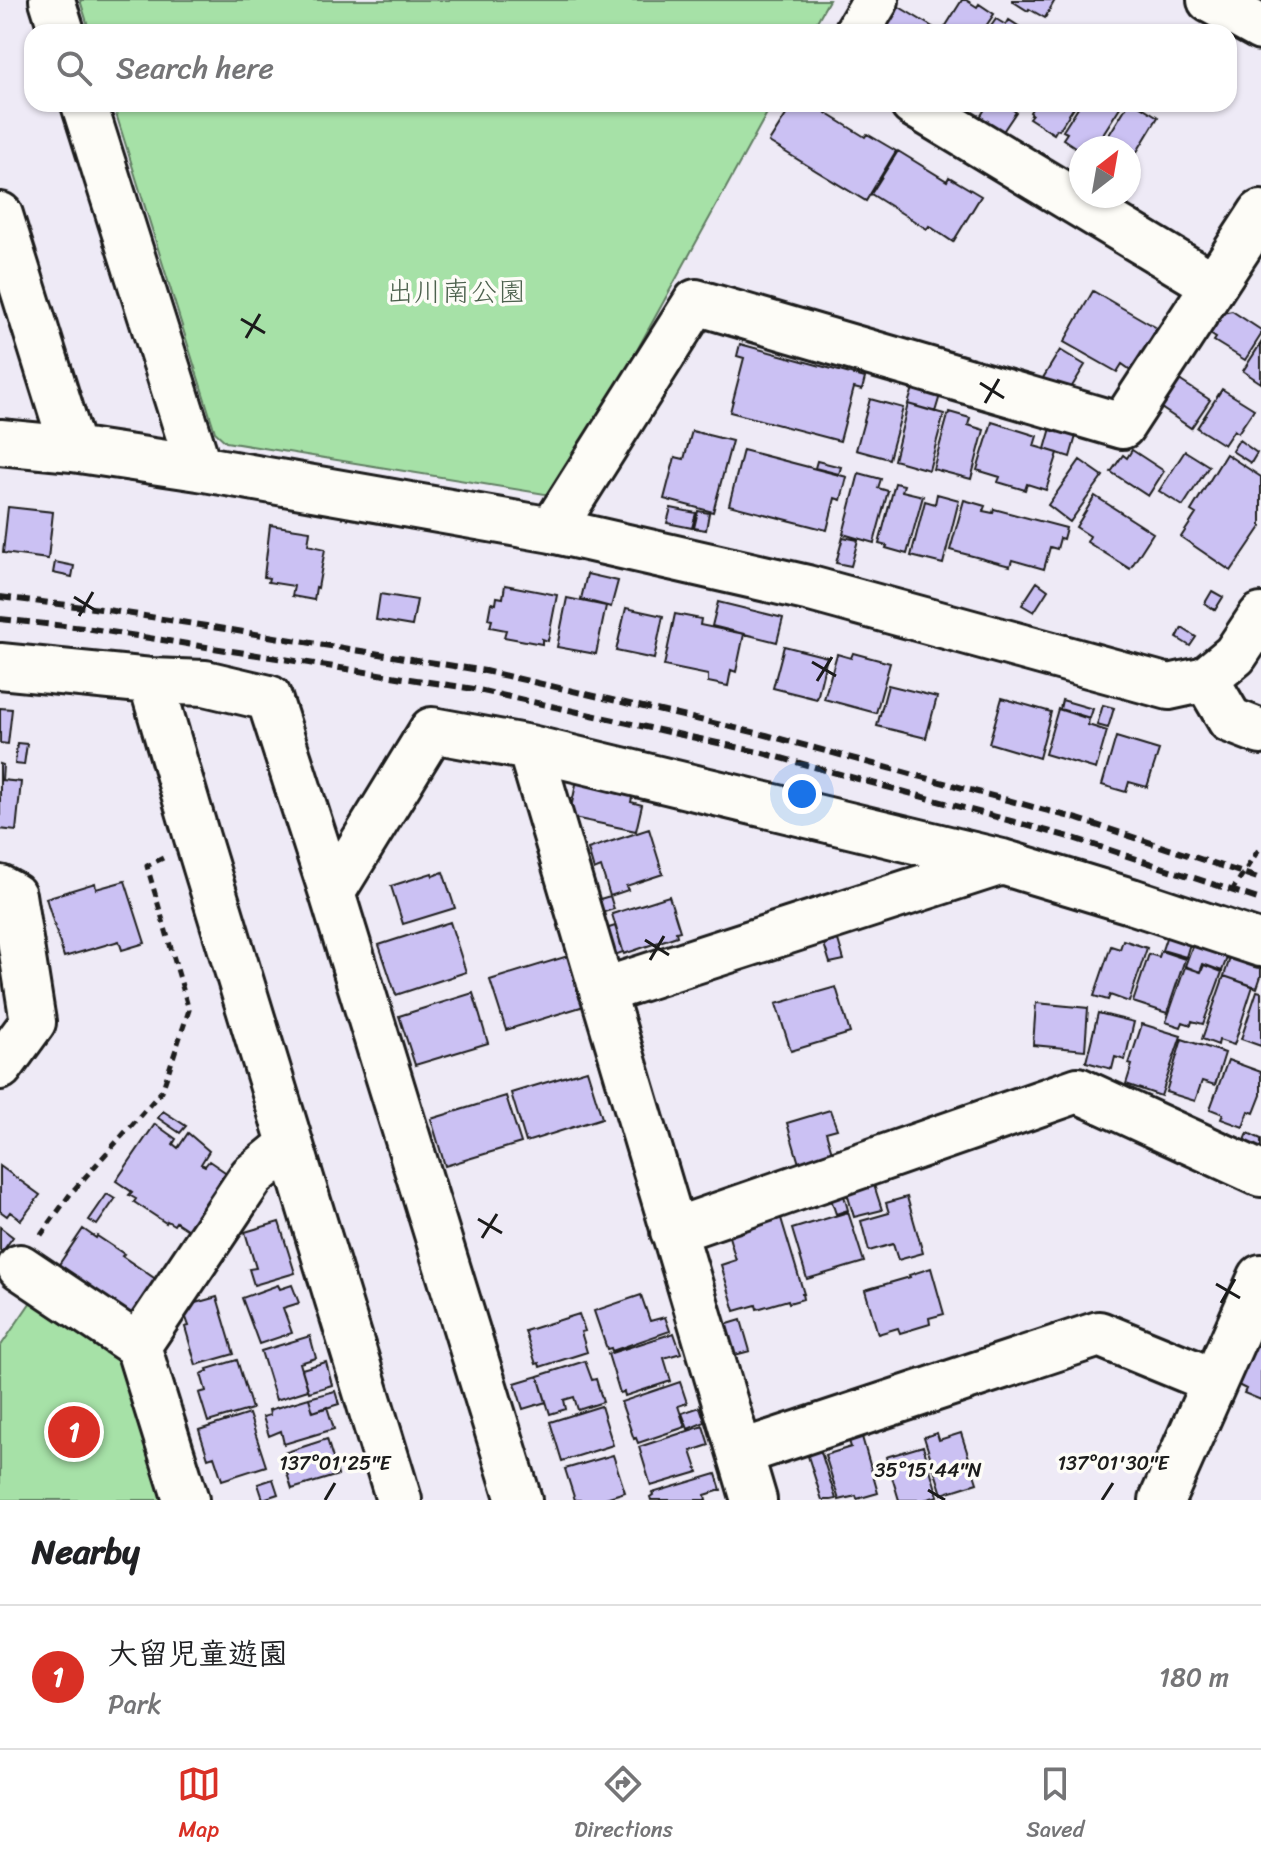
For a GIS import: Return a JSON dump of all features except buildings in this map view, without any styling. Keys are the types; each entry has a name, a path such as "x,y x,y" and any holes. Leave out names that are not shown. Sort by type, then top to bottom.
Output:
{"street":[{"path":"52,0 60,24"},
{"path":"862,24 876,0"},
{"path":"1210,0 1261,28"},
{"path":"87,112 199,468"},
{"path":"926,112 1214,285"},
{"path":"552,530 696,302 1122,426 1261,213"},
{"path":"0,215 73,449"},
{"path":"0,442 73,449 199,468 552,530 807,588 1169,687 1206,679 1235,655 1261,616"},
{"path":"0,666 151,681 205,683 269,698 519,1500"},
{"path":"1206,679 1230,720 1261,732"},
{"path":"151,681 399,1500"},
{"path":"332,893 432,730 530,748 1002,862 1261,944"},
{"path":"530,748 754,1500"},
{"path":"602,991 1002,862"},
{"path":"0,888 13,895 17,1023 0,1067"},
{"path":"673,1231 1078,1090 1261,1174"},
{"path":"138,1346 252,1176 290,1145"},
{"path":"20,1267 138,1346 186,1500"},
{"path":"1162,1500 1261,1277"},
{"path":"740,1453 1099,1334 1214,1381"}],"path":[{"path":"20,1267 71,1193 162,1091 189,1010 147,866 198,841"},
{"path":"1209,926 1261,846"}],"green space":[{"path":"80,0 829,0 816,24 88,24"},
{"name":"出川南公園","path":"115,112 768,112 557,496 226,442 215,432"},
{"path":"37,1293 126,1363 169,1500 0,1500 0,1347"}],"railway":[{"path":"0,597 101,609 485,671 766,735 1078,819 1261,879"},
{"path":"0,619 92,629 474,689 763,753 1073,838 1261,900"}],"place":[{"name":"大留児童遊園","path":"74,1432"}]}
